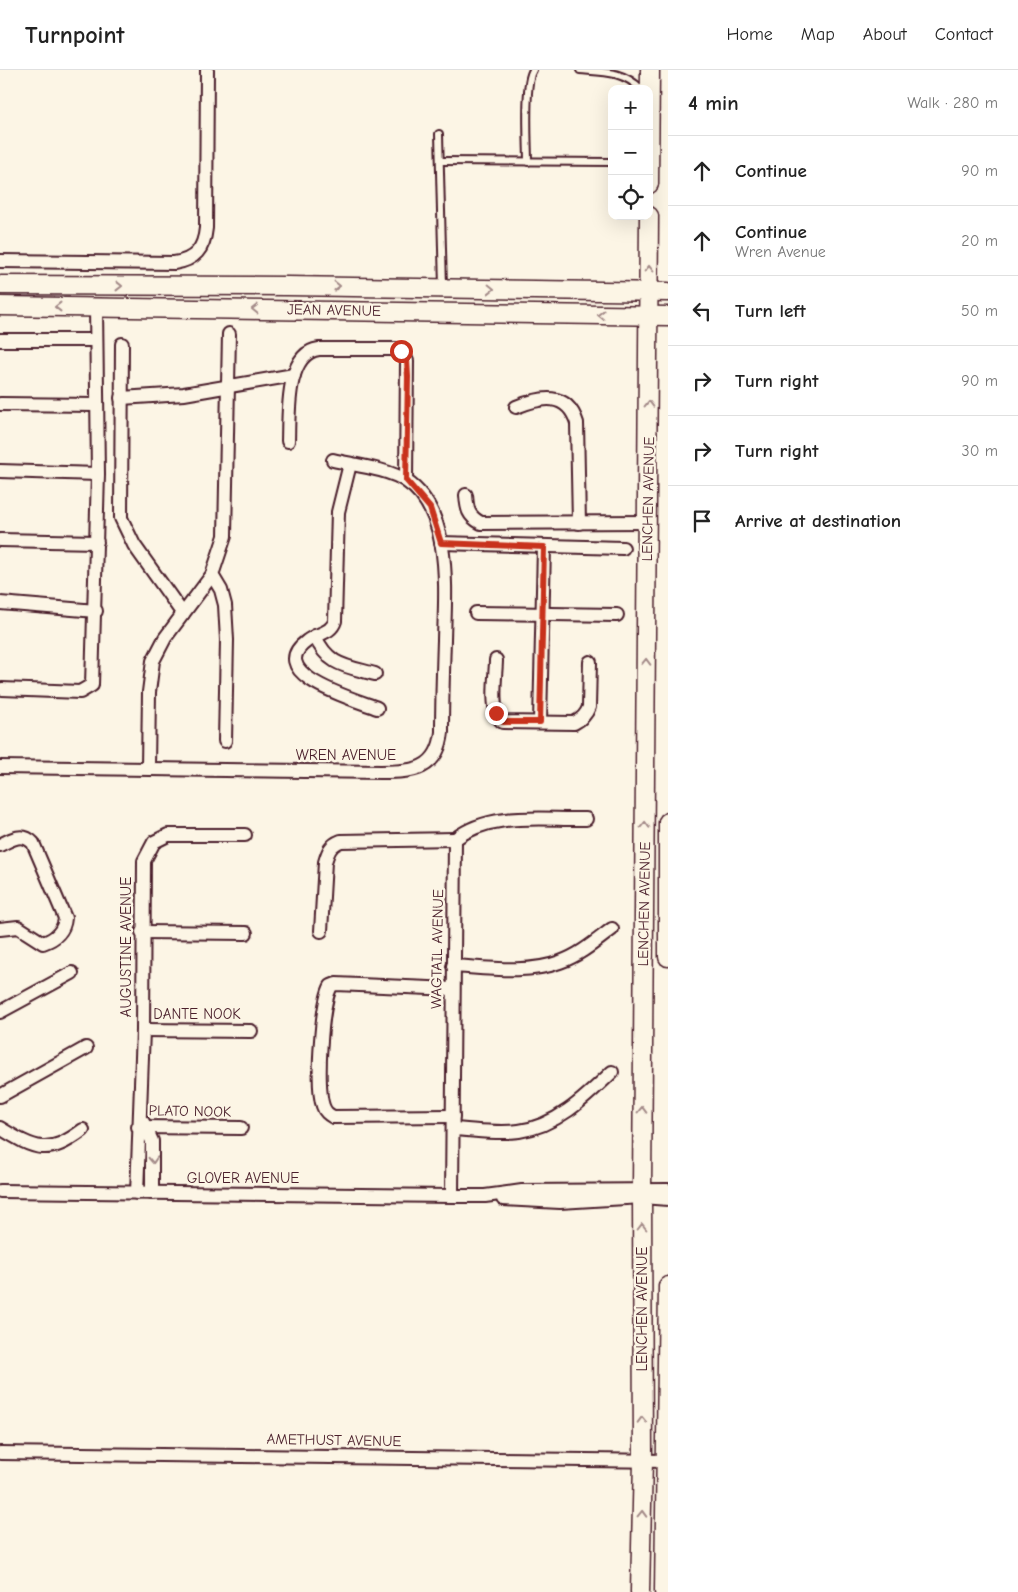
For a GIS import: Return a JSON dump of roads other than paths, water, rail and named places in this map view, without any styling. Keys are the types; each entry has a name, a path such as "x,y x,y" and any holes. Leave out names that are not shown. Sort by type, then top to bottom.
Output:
{"main road":[{"path":"649,85 650,70"},
{"path":"649,130 649,175"},
{"name":"LENCHEN AVENUE","path":"640,1592 643,1460 642,1194 650,316 649,220"},
{"name":"JEAN AVENUE","path":"0,286 443,288 668,292"},
{"path":"443,288 444,299 451,303 492,304 510,312"},
{"name":"JEAN AVENUE","path":"0,306 510,312 668,316"},
{"name":"LENCHEN AVENUE","path":"668,822 668,957"},
{"name":"LENCHEN AVENUE","path":"664,1592 668,1460 668,1286"}],"street":[{"path":"0,262 174,263 193,257 202,246 206,228 207,70"},
{"path":"2,689 80,692 89,688 92,681 96,611 98,474 96,307"},
{"path":"148,768 149,692 153,661 157,650 212,575 222,550 227,525 230,386 229,334"},
{"path":"0,340 95,340"},
{"path":"122,344 121,518 134,545 183,614"},
{"path":"288,441 290,387 302,358 313,349 390,348 401,351 407,361 408,377 406,480 333,460"},
{"path":"121,398 173,395 294,375"},
{"path":"516,407 537,399 551,398 566,404 574,412 577,423 579,523"},
{"path":"0,404 96,405"},
{"path":"350,464 338,512 335,621 330,629 307,641 297,653 297,667 302,674 318,684 377,708"},
{"path":"0,471 98,474"},
{"name":"WREN AVENUE","path":"0,767 381,772 416,770 426,764 438,750 442,732 445,575 441,543 430,508 406,480"},
{"path":"466,495 467,511 473,519 482,523 648,522"},
{"path":"0,540 97,542"},
{"path":"441,543 623,548"},
{"path":"540,722 544,547"},
{"path":"212,575 221,590 225,605 227,640 226,741"},
{"path":"0,603 96,611"},
{"path":"476,614 617,614"},
{"path":"316,636 326,655 334,662 375,674"},
{"path":"496,660 495,697 498,718 503,722 574,723 584,717 589,707 590,662"},
{"path":"321,932 325,862 328,853 335,843 341,841 455,839 475,826 496,820 586,819"},
{"name":"AUGUSTINE AVENUE","path":"137,1193 142,1124 142,872 144,861 154,842 168,835 245,835"},
{"path":"0,845 22,837 26,837 33,843 65,918 60,932 50,941 43,943 18,927 0,929"},
{"name":"WAGTAIL AVENUE","path":"452,1196 455,839"},
{"path":"453,966 516,968 550,965 578,954 612,929"},
{"path":"142,932 246,933"},
{"path":"0,1012 72,973"},
{"path":"453,989 336,984 331,986 325,1007 320,1074 322,1104 328,1114 333,1117 453,1123 504,1132 525,1130 546,1124 576,1104 612,1072"},
{"name":"DANTE NOOK","path":"143,1030 251,1031"},
{"path":"0,1096 86,1048"},
{"name":"AUGUSTINE AVENUE","path":"142,1124 152,1142 152,1194"},
{"name":"PLATO NOOK","path":"142,1124 241,1128"},
{"path":"0,1128 32,1144 52,1148 65,1144 83,1130"},
{"name":"GLOVER AVENUE","path":"0,1191 485,1196 522,1201 560,1202 668,1190"},
{"name":"GLOVER AVENUE","path":"642,1194 668,1199"},
{"name":"AMETHUST AVENUE","path":"0,1453 668,1460"}],"lane":[{"path":"528,162 528,87 530,74 533,70"},
{"path":"580,70 617,73 629,78 637,85"},
{"path":"439,134 443,288"},
{"path":"441,161 608,162"}]}
